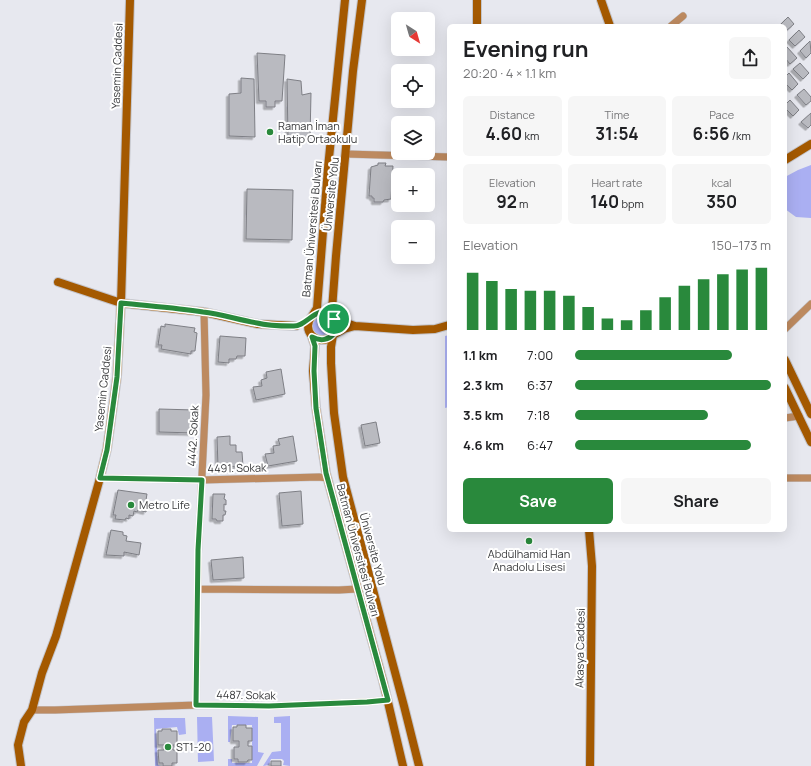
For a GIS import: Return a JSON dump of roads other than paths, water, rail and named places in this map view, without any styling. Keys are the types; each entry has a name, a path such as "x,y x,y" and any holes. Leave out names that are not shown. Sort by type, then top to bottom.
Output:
{"street":[{"name":"Yasemin Caddesi","path":"21,766 18,745 24,722 32,710 42,673 56,636 107,450 117,377 121,303 130,0"},
{"name":"Batman Üniversitesi Bulvarı","path":"311,317 317,308 328,168 345,0"},
{"name":"Üniversite Yolu","path":"334,319 332,310 336,256 353,71 362,0"},
{"path":"477,0 477,24"},
{"path":"601,0 609,24"},
{"path":"674,24 682,16"},
{"path":"787,159 811,144"},
{"path":"346,154 447,157"},
{"path":"58,282 121,303 204,312 258,324 296,326 321,340 326,340 344,329 355,326"},
{"path":"787,327 811,304"},
{"name":"4442. Sokak","path":"196,705 198,589 206,395 204,312"},
{"path":"296,326 316,313 326,312 334,319 355,326 413,330 435,329 447,326"},
{"path":"311,317 308,329 311,335"},
{"path":"333,335 336,326 334,319"},
{"name":"Batman Üniversitesi Bulvarı","path":"311,335 315,346 314,371 316,408 327,478 388,700 403,766"},
{"name":"Üniversite Yolu","path":"333,335 331,347 334,413 343,477 404,706 418,766"},
{"path":"787,364 811,414"},
{"path":"787,392 811,442"},
{"path":"787,418 799,416"},
{"name":"4491. Sokak","path":"100,478 202,480 327,478"},
{"path":"787,478 811,478"},
{"name":"Akasya Caddesi","path":"589,532 592,566 590,766"},
{"path":"198,589 357,589"},
{"name":"4487. Sokak","path":"32,710 196,705 269,706 388,700"}],"place":[{"name":"Raman İman Hatip Ortaokulu","path":"270,132"},
{"name":"Metro Life","path":"131,505"},
{"name":"Abdülhamid Han Anadolu Lisesi","path":"529,541"},
{"name":"ST1-20","path":"168,747"}]}
